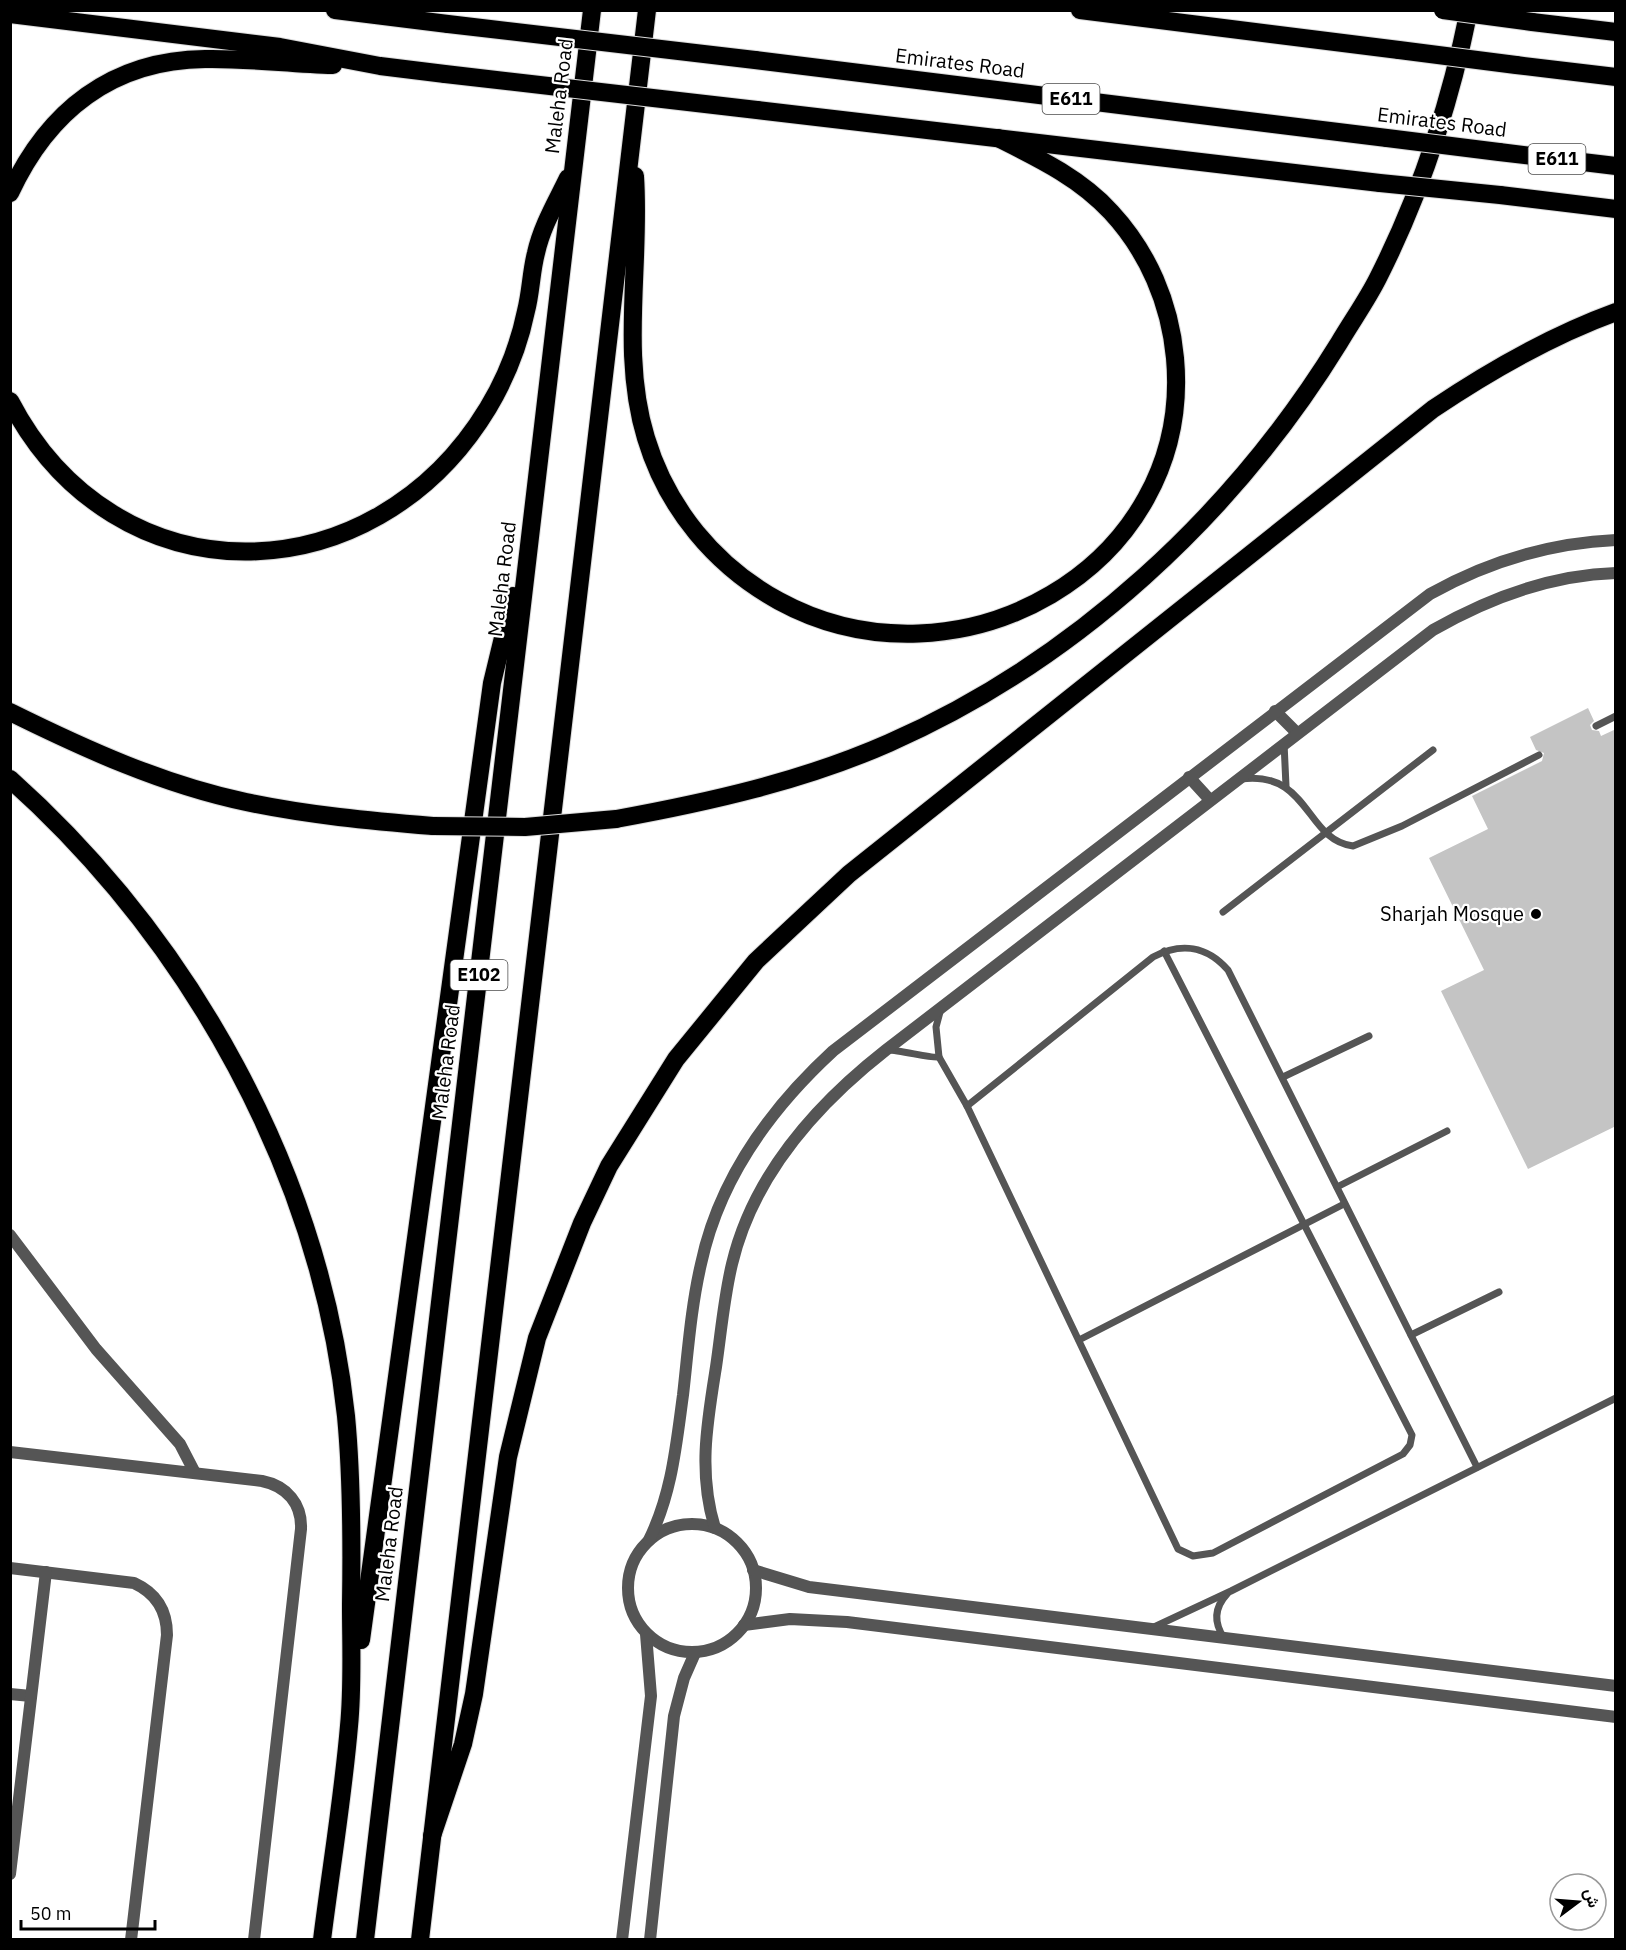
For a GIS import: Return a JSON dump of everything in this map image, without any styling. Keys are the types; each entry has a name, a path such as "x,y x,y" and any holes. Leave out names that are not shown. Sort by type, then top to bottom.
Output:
{"highway":[{"name":"Emirates Road","path":"335,10 1616,166"},
{"name":"Maleha Road","path":"365,1940 592,10"},
{"name":"E102","path":"420,1940 647,10"},
{"path":"1080,10 1616,77"},
{"path":"1443,10 1616,32"},
{"path":"10,712 123,763 245,802 339,816 433,826 525,827 616,819 755,789 822,768 889,743 975,699 1056,647 1132,588 1202,522 1265,450 1321,371 1377,280 1421,183 1455,81 1469,10"},
{"path":"10,14 280,46 380,66 445,74 1616,209"},
{"path":"10,193 31,152 54,122 99,87 137,70 202,58 380,66"},
{"path":"632,140 638,218 632,360 637,400 646,439 660,475 679,511 703,542 732,569 764,593 798,612 836,626 875,633 915,635 954,632 993,622 1030,607 1059,590 1092,565 1137,512 1154,481 1167,447 1174,411 1177,375 1165,303 1151,270 1133,239 1109,210 1082,186 1046,162 998,138"},
{"path":"10,401 42,453 63,477 88,497 143,529 191,544 228,551 284,550 338,536 394,508 421,487 469,436 488,407 517,344 543,231 573,168"},
{"path":"432,1836 455,1772 472,1704 508,1457 537,1338 574,1242 609,1166 653,1094 715,1009 764,954 849,874 1433,409 1484,375 1537,346 1616,312"},
{"path":"322,1940 492,683 532,519"},
{"path":"10,779 51,818 118,891 178,970 226,1048 252,1099 298,1209 331,1332 345,1415 352,1528 350,1723"}],"street":[{"path":"649,1540 669,1528 692,1524 715,1528 734,1540 742,1549 753,1570 754,1604 744,1625 718,1647 695,1653 664,1647 646,1634 633,1615 628,1581 635,1558 649,1540 663,1509 674,1469 696,1288 706,1242 729,1185 769,1118 796,1087 833,1051 1406,610 1455,580 1514,557 1569,546 1616,540"},
{"path":"715,1528 706,1492 704,1445 732,1263 763,1190 792,1143 830,1098 886,1050 1239,780 1411,645 1455,617 1527,587 1582,576 1616,573"},
{"path":"1275,711 1297,733"},
{"path":"1189,777 1210,800"},
{"path":"10,1235 96,1349 180,1444 195,1473"},
{"path":"10,1452 262,1481 279,1486 297,1504 302,1521 254,1940"},
{"path":"10,1568 134,1582 150,1592 165,1616 167,1635 131,1940"},
{"path":"753,1570 809,1587 1616,1686"},
{"path":"10,1874 14,1821 46,1572"},
{"path":"744,1625 790,1619 847,1622 1616,1717"},
{"path":"622,1940 651,1696 646,1634"},
{"path":"650,1940 674,1716 684,1678 695,1653"},
{"path":"10,1694 31,1696"}],"lane":[{"path":"1596,726 1616,716"},
{"path":"1284,743 1286,786"},
{"path":"1223,912 1433,750"},
{"path":"1239,780 1258,778 1286,786 1327,832 1345,845 1362,845 1539,755"},
{"path":"967,1106 1145,963 1164,951 1191,948 1220,961 1228,970 1283,1077 1344,1204 1477,1467"},
{"path":"942,1007 936,1027 939,1057 967,1106 1178,1549 1193,1556 1213,1553 1403,1454 1412,1440 1411,1430 1164,951"},
{"path":"1283,1077 1370,1036"},
{"path":"886,1050 910,1051 933,1059 939,1057"},
{"path":"1337,1187 1447,1131"},
{"path":"1079,1340 1344,1204"},
{"path":"1411,1335 1499,1292"},
{"path":"1148,1629 1232,1591 1616,1398"},
{"path":"1224,1638 1217,1622 1217,1613 1221,1600 1232,1591"}],"building":[{"name":"Sharjah Mosque","path":"1588,708 1594,721 1590,725 1592,730 1599,731 1601,736 1616,729 1616,1126 1528,1169 1441,991 1484,970 1429,858 1488,829 1472,796 1542,761 1544,753 1536,750 1530,737"}],"place":[{"name":"Sharjah Mosque","path":"1536,914"}]}
